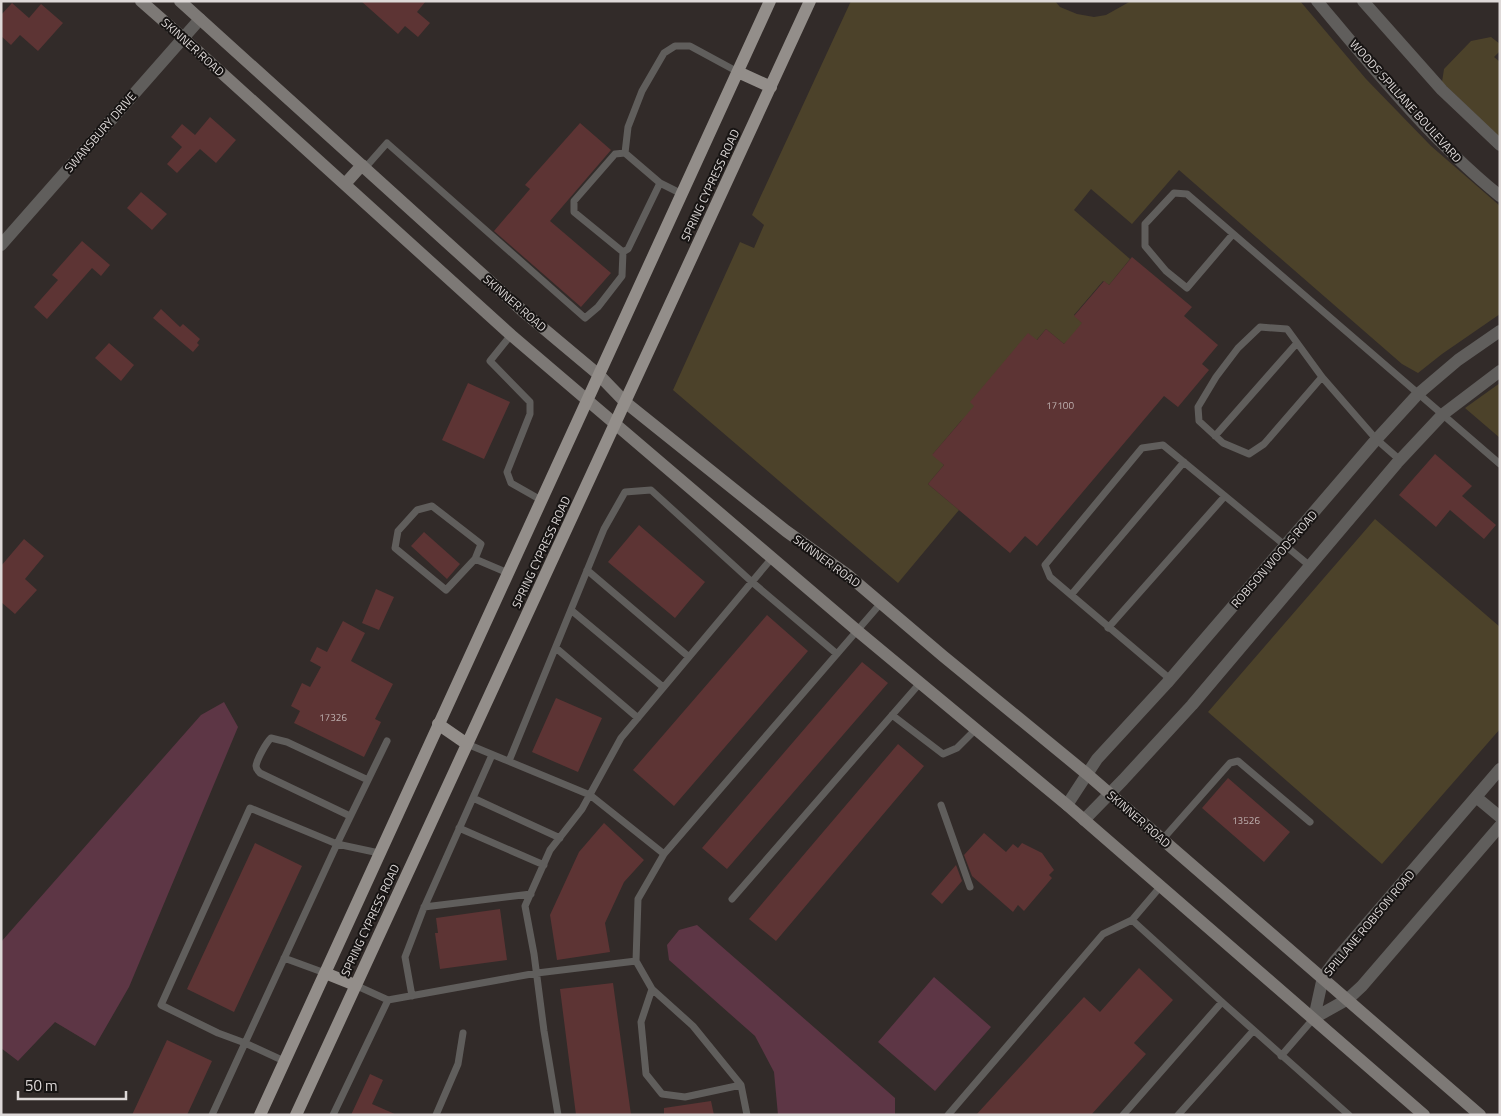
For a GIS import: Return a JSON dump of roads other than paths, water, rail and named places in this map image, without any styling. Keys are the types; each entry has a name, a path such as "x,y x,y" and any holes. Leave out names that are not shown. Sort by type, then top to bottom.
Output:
{"main road":[{"name":"SPRING CYPRESS ROAD","path":"260,1115 770,1"},
{"name":"SPRING CYPRESS ROAD","path":"296,1115 810,1"},
{"path":"738,72 770,87"},
{"path":"438,724 467,744"},
{"path":"325,973 356,985"}],"street":[{"name":"SKINNER ROAD","path":"141,1 511,335 587,401 1084,820 1424,1115"},
{"name":"SKINNER ROAD","path":"180,1 525,313 599,375 625,402 786,531 849,576 943,656 1088,774 1480,1115"},
{"name":"WOODS SPILLANE BOULEVARD","path":"1316,1 1398,97 1471,173 1500,196"},
{"path":"1363,1 1442,90 1500,145"},
{"name":"SWANSBURY DRIVE","path":"1,245 182,37 200,19"},
{"path":"345,184 363,166"},
{"name":"ROBISON WOODS ROAD","path":"1067,806 1097,759 1170,679 1376,440 1418,394 1458,360 1500,331"},
{"path":"1084,820 1192,706 1400,460 1442,416 1500,371"},
{"name":"SPILLANE ROBISON ROAD","path":"1314,1018 1323,977 1334,962 1500,769"},
{"path":"1476,796 1500,817"},
{"path":"1314,1018 1348,999 1362,986 1500,826"}],"lane":[{"path":"625,153 628,127 642,92 664,53 676,46 690,46 738,72"},
{"path":"363,166 387,143 585,318 598,307 622,276 624,252 628,249 660,183"},
{"path":"624,252 574,212 574,201 615,154 625,153 660,183 682,194"},
{"path":"1233,234 1188,288 1166,271 1145,246 1145,224 1174,193 1186,194 1233,234 1418,394 1442,416 1500,464"},
{"path":"1322,377 1264,444 1249,454 1223,443 1199,420 1198,407 1216,377 1238,348 1260,327 1287,329 1322,377 1376,440 1400,460"},
{"path":"511,335 490,361 530,402 530,414 507,472 511,483 542,500"},
{"path":"1215,436 1297,343"},
{"path":"1170,679 1050,577 1045,565 1142,448 1163,445 1310,566"},
{"path":"1071,595 1184,462"},
{"path":"509,761 604,530 625,492 651,490 752,582 837,654"},
{"path":"1108,628 1225,496"},
{"path":"432,506 480,544 476,559 446,590 395,548 398,531 416,510 432,506"},
{"path":"558,1115 526,906 550,850 582,809 621,738 772,558"},
{"path":"476,559 508,574"},
{"path":"587,570 689,657"},
{"path":"747,1115 741,1085 693,1026 652,989 636,961 638,899 664,854 881,602"},
{"path":"571,610 663,687"},
{"path":"556,648 638,718"},
{"path":"732,900 920,682"},
{"path":"892,715 943,754 957,748 976,729"},
{"path":"350,816 257,771 256,766 266,742 271,738 287,742 368,780"},
{"path":"212,1115 350,816 387,741"},
{"path":"467,744 590,795 664,854"},
{"path":"412,996 404,957 424,907 492,755"},
{"path":"1162,840 1230,763 1238,761 1310,822"},
{"path":"473,798 560,838"},
{"path":"941,805 970,887"},
{"path":"284,1061 218,1033 161,1005 250,808 337,844 380,853"},
{"path":"459,828 544,865"},
{"path":"948,1115 1103,934 1132,920 1160,886"},
{"path":"424,907 531,894"},
{"path":"1132,920 1253,1031 1349,1115"},
{"path":"284,958 325,973"},
{"path":"356,985 388,1000 537,973 636,961"},
{"path":"652,989 641,1022 644,1057 646,1074 662,1094 685,1097 741,1085"},
{"path":"333,1115 388,1000"},
{"path":"1123,1115 1222,1002"},
{"path":"1281,1056 1314,1018"},
{"path":"1178,1115 1253,1031"},
{"path":"436,1115 458,1064 463,1033"}]}
